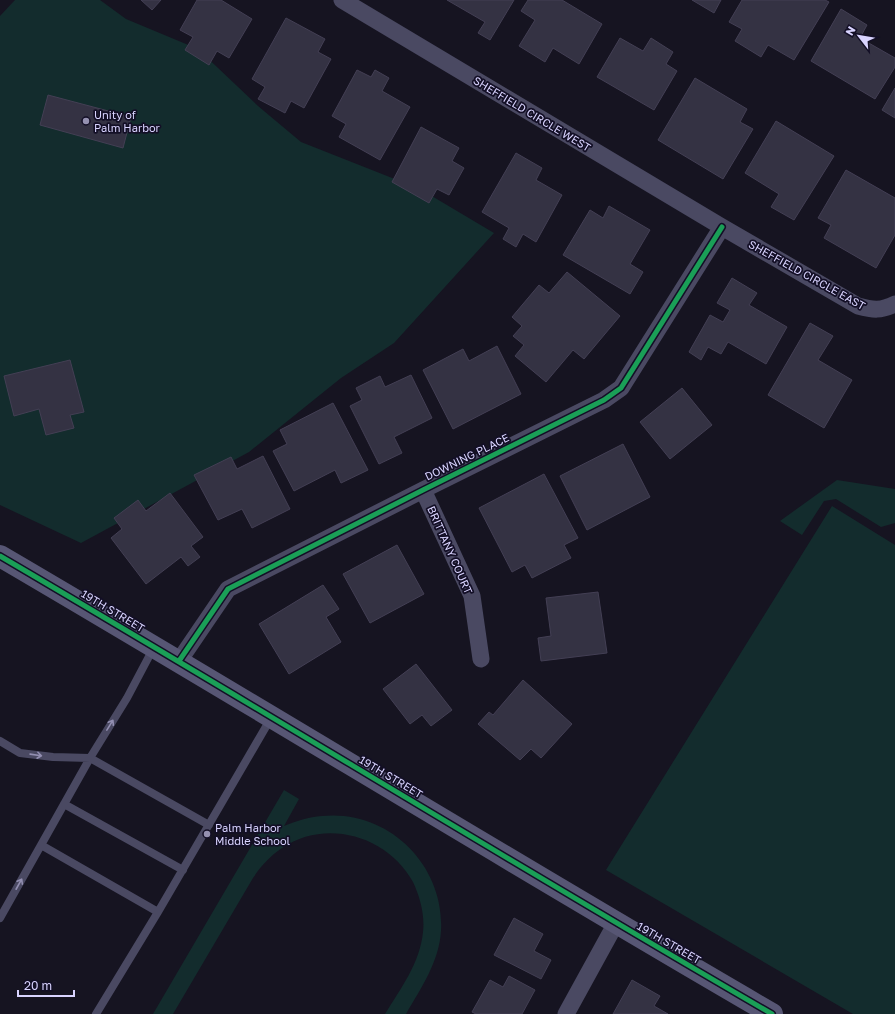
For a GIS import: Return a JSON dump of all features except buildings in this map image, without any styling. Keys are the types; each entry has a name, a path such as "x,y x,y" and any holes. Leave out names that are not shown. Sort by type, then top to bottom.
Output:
{"street":[{"name":"SHEFFIELD CIRCLE WEST","path":"342,0 722,227"},
{"name":"SHEFFIELD CIRCLE EAST","path":"722,227 858,306 872,310 889,307 895,304"},
{"name":"DOWNING PLACE","path":"179,661 228,589 604,400 621,388 722,227"},
{"name":"BRITTANY COURT","path":"423,490 472,596 481,659"},
{"name":"19TH STREET","path":"0,556 154,646 616,923 772,1014"},
{"path":"566,1014 616,923"}],"lane":[{"path":"0,918 90,758 127,698 154,646"},
{"path":"96,1014 183,870 271,717"},
{"path":"0,741 20,753 53,757 90,758 209,825"},
{"path":"64,804 183,870"},
{"path":"41,845 158,912"}],"green space":[{"path":"15,0 100,0 126,19 198,49 258,106 301,142 420,189 494,233 394,343 341,378 249,452 81,543 0,505 0,16"},
{"path":"837,480 895,489 895,523 881,527 836,499 824,501 802,535 780,521"},
{"path":"832,506 895,545 895,1014 853,1014 606,870"},
{"path":"284,790 299,799 284,826 312,817 322,816 346,816 369,822 390,832 408,846 423,864 433,884 440,907 441,931 440,942 433,964 418,994 406,1014 385,1014 409,975 421,943 423,932 423,913 413,882 402,866 388,853 372,843 355,836 336,833 318,834 299,839 282,848 259,869 173,1014 153,1014"}],"cycle path":[{"path":"179,661 228,589 604,400 621,388 722,227"},
{"path":"0,556 772,1014"}],"place":[{"name":"Unity of Palm Harbor","path":"86,121"},
{"name":"Palm Harbor Middle School","path":"207,834"}]}
